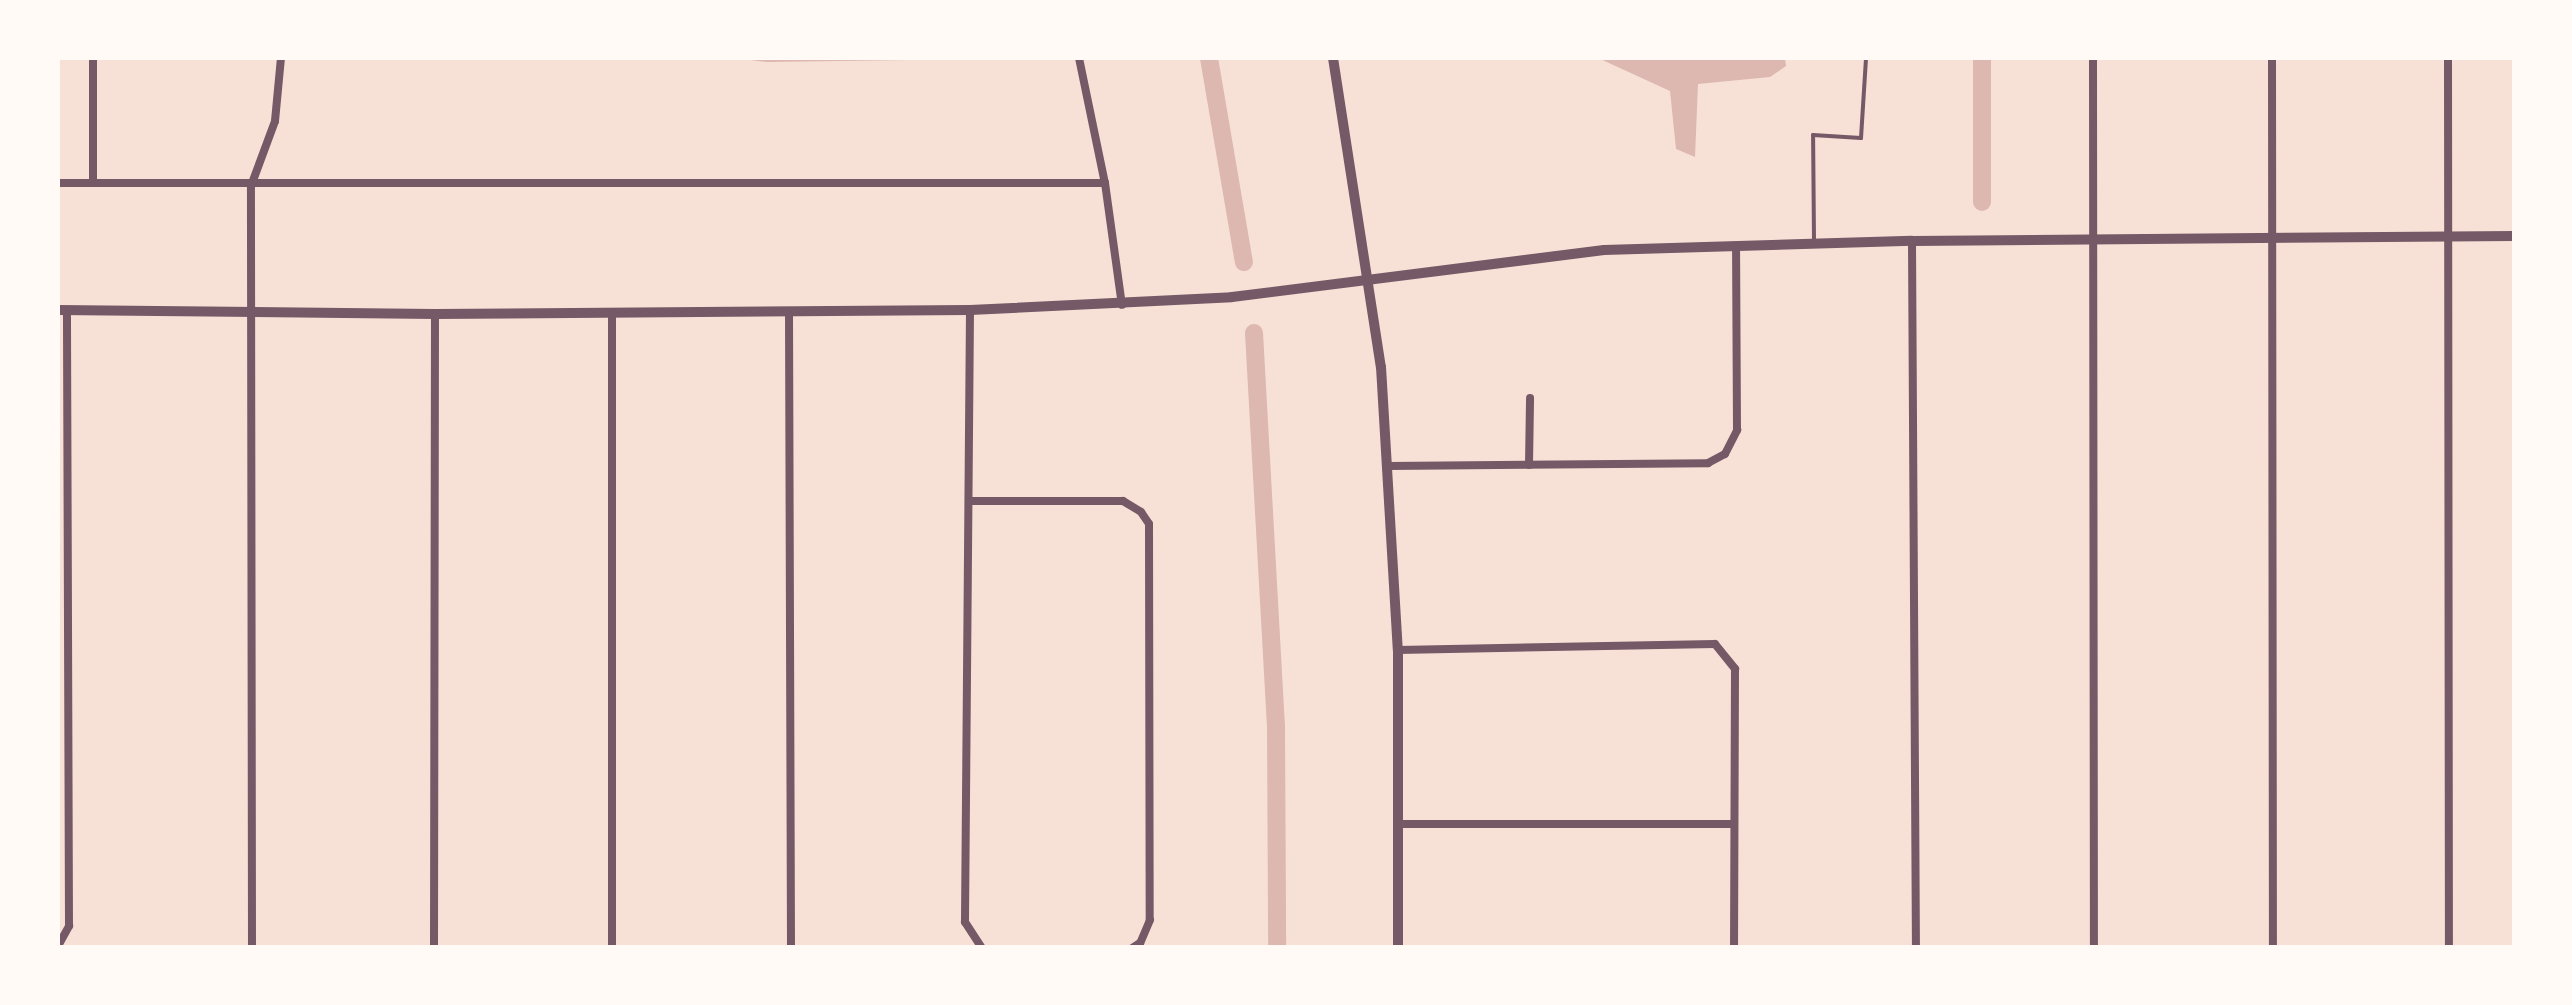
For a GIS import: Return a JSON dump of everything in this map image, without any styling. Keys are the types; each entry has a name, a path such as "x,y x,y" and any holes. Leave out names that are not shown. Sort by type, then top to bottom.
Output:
{"street":[{"path":"93,58 93,183"},
{"path":"252,948 251,186 274,121 280,58"},
{"path":"1079,58 1105,182 1122,305"},
{"path":"1332,58 1370,282 1388,466 1398,650 1398,948"},
{"path":"2093,58 2094,948"},
{"path":"2272,58 2273,948"},
{"path":"2448,58 2449,948"},
{"path":"58,183 251,186 285,181 1105,182"},
{"path":"58,945 69,926 69,502 62,310 435,314 970,310 1122,305 1370,282 1604,250 1912,241 2514,236"},
{"path":"1912,241 1916,948"},
{"path":"1388,466 1708,463 1724,454 1736,430 1736,244"},
{"path":"970,310 966,922 979,944"},
{"path":"612,311 612,948"},
{"path":"789,311 791,948"},
{"path":"434,948 435,314"},
{"path":"1529,465 1530,398"},
{"path":"969,501 1123,501 1141,512 1149,524 1150,920 1136,945"},
{"path":"58,502 69,502"},
{"path":"1398,650 1715,644 1735,668 1734,948"},
{"path":"1399,824 1734,824"}],"lane":[{"path":"1814,243 1814,135 1861,138 1866,58"}],"shaded area":[{"path":"735,58 1050,58 767,62"},
{"path":"1598,58 1785,58 1786,66 1770,77 1698,84 1695,157 1676,149 1670,91"}],"waterway":[{"path":"1209,58 1244,262"},
{"path":"1982,58 1982,202"},
{"path":"1254,333 1276,726 1277,948"}]}
